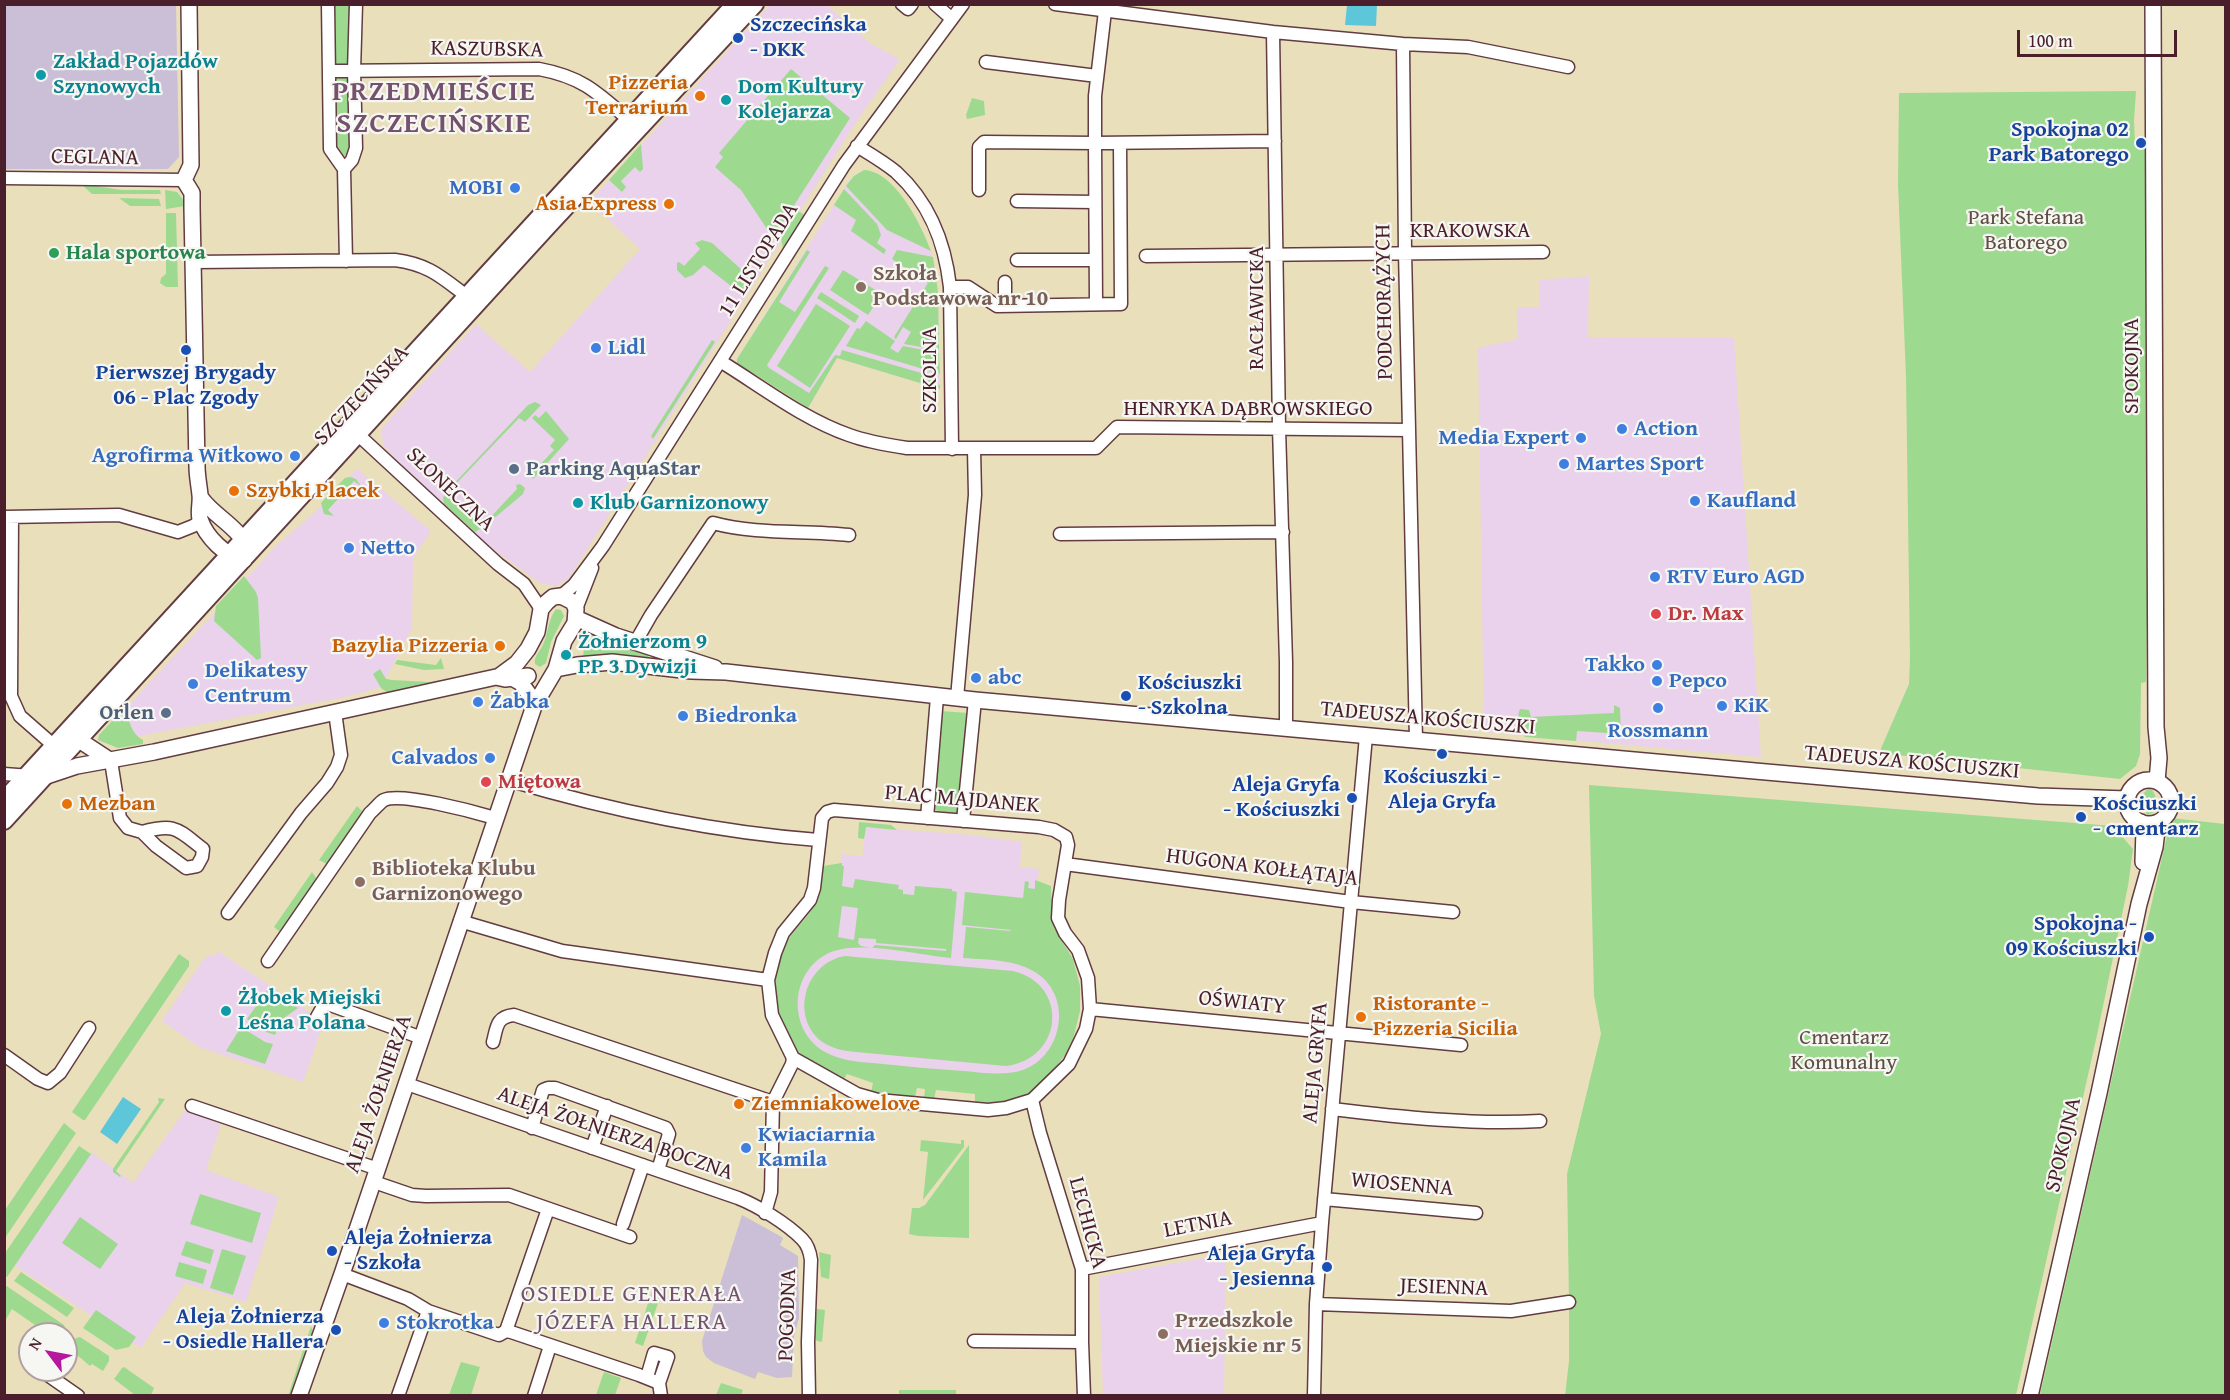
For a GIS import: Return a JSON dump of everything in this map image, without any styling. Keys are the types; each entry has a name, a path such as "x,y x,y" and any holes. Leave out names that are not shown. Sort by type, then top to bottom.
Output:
{"main road":[{"name":"SZCZECIŃSKA","path":"473,299 629,120 735,4"},
{"name":"SZCZECIŃSKA","path":"4,800 26,776 59,750 473,299 755,4"},
{"name":"SZCZECIŃSKA","path":"4,821 44,777 59,750 79,740 236,557 243,539 353,430"}],"street":[{"path":"189,4 191,165 184,180 192,193 197,466 201,498 199,511 201,521 215,542 236,557"},
{"path":"328,4 330,149 344,169 346,261"},
{"path":"344,169 352,160 356,148 354,71 356,4"},
{"path":"902,4 908,9 912,4"},
{"path":"935,4 952,20"},
{"name":"11 LISTOPADA","path":"557,597 573,585 603,546 857,146 963,4"},
{"path":"1055,4 1273,32 1403,44 1468,47 1568,67"},
{"name":"SPOKOJNA","path":"2151,780 2156,727 2153,4"},
{"path":"1096,304 1095,96 1105,11"},
{"name":"RACŁAWICKA","path":"1273,32 1286,728"},
{"name":"PODCHORĄŻYCH","path":"1403,44 1405,252 1416,740"},
{"path":"986,62 1097,76"},
{"name":"KASZUBSKA","path":"329,71 539,69 564,74 591,87 629,120"},
{"path":"979,190 979,147 984,142 1275,141"},
{"path":"950,287 968,288 992,304 1005,306 1121,303 1120,143"},
{"name":"SZKOLNA","path":"857,146 896,172 917,195 937,227 948,269 950,287 952,449"},
{"name":"CEGLANA","path":"4,178 184,180"},
{"path":"1017,201 1095,202"},
{"name":"KRAKOWSKA","path":"1146,256 1543,252"},
{"path":"1017,260 1094,260"},
{"path":"194,262 395,261 421,265 434,271 473,299"},
{"path":"1005,282 1005,306"},
{"name":"HENRYKA DĄBROWSKIEGO","path":"720,361 809,416 847,434 879,444 908,448 1096,448 1117,427 1409,430"},
{"name":"SŁONECZNA","path":"353,430 498,564 524,584 557,597"},
{"path":"957,698 975,495 974,448"},
{"path":"201,498 243,539"},
{"path":"77,766 26,722 15,707 11,696 8,637 8,517 119,514 178,532 201,521"},
{"path":"635,643 651,615 713,523 757,530 800,533 817,531 849,535"},
{"path":"1060,534 1283,532"},
{"name":"11 LISTOPADA","path":"576,613 582,591 603,546"},
{"name":"SŁONECZNA","path":"524,584 541,609"},
{"path":"505,677 522,658 537,632 541,609 557,597"},
{"name":"TADEUSZA KOŚCIUSZKI","path":"557,597 573,602 576,613 597,629 726,672"},
{"name":"ALEJA ŻOŁNIERZA","path":"299,1395 407,1084 534,702 554,673 576,613"},
{"name":"ALEJA ŻOŁNIERZA","path":"522,658 521,665 534,684 534,702"},
{"name":"TADEUSZA KOŚCIUSZKI","path":"530,677 545,680 554,673 577,664 612,663 726,672 937,697 1366,736 2038,796 2127,799"},
{"path":"505,677 520,683 534,702"},
{"path":"4,774 44,777 77,766 111,761 505,677 530,677"},
{"path":"927,818 937,697"},
{"path":"963,821 975,700"},
{"path":"228,913 337,767 341,755 335,712"},
{"name":"ALEJA GRYFA","path":"1314,1395 1316,1304 1322,1223 1366,736"},
{"path":"79,740 111,761 120,819 128,828 142,832 156,846 186,868 197,866 202,857 203,849 173,828 163,826 142,832"},
{"path":"508,780 575,800 629,812 818,840"},
{"path":"2151,780 2169,793 2171,804 2167,815 2158,822 2141,822 2132,816 2127,799 2131,789 2140,781 2151,780"},
{"path":"268,961 370,813 384,800 393,798 415,800 495,818"},
{"name":"PLAC MAJDANEK","path":"792,1058 772,1015 768,980 783,933 810,900 815,882 822,818 827,812 834,810 1054,830 1066,837 1068,845 1058,918 1065,933 1078,950 1088,978 1090,1009 1086,1029 1069,1064 1032,1100"},
{"name":"SPOKOJNA","path":"2139,904 2145,847 2141,822"},
{"name":"SPOKOJNA","path":"2030,1395 2099,1094 2139,904 2155,847 2158,822"},
{"name":"HUGONA KOŁŁĄTAJA","path":"1065,864 1351,902 1453,912"},
{"path":"460,921 562,951 768,980"},
{"path":"317,1017 325,1003 422,1038"},
{"name":"OŚWIATY","path":"1090,1009 1461,1045"},
{"path":"493,1042 500,1020 505,1016 514,1016 773,1102"},
{"path":"4,1055 38,1079 48,1083 60,1073 89,1029"},
{"path":"765,1213 771,1192 773,1102 792,1064 792,1058 857,1094 878,1100 988,1110 1006,1108 1032,1100"},
{"name":"ALEJA ŻOŁNIERZA BOCZNA","path":"407,1084 738,1198 765,1213 802,1239"},
{"path":"532,1128 543,1090 548,1088 607,1106 666,1128 669,1134 657,1170"},
{"name":"LECHICKA","path":"1032,1100 1082,1269 1084,1395"},
{"path":"192,1106 376,1175 412,1195 509,1195 630,1237"},
{"path":"592,1148 607,1106"},
{"path":"1332,1109 1418,1117 1540,1121"},
{"path":"623,1224 643,1165"},
{"name":"WIOSENNA","path":"1324,1199 1476,1213"},
{"path":"342,1274 408,1299 428,1311 499,1335 506,1331 548,1209"},
{"name":"LETNIA","path":"1082,1269 1322,1223"},
{"name":"POGODNA","path":"802,1239 810,1250 811,1260 809,1395"},
{"name":"JESIENNA","path":"1316,1304 1511,1311 1569,1302"},
{"path":"398,1395 428,1311"},
{"path":"506,1331 643,1376 660,1389 668,1358 654,1353 643,1376"},
{"path":"974,1341 1082,1342"},
{"path":"534,1395 550,1346"},
{"path":"58,1382 78,1395"}],"shaded area":[{"path":"4,5 176,5 179,157 168,169 5,169"},
{"path":"770,5 827,5 871,44 900,59 854,125 569,578 556,586 540,583 493,549 400,463 383,445 381,429 476,324 530,372 640,249 589,202"},
{"name":"Szkoła Podstawowa nr 10","path":"864,170 879,174 901,196 919,223 931,251 938,292 940,389 837,358 810,405 737,359 849,181"},
{"path":"1589,276 1588,337 1734,338 1761,757 1484,732 1478,348 1518,339 1517,307 1539,307 1539,280"},
{"path":"357,469 431,531 413,558 412,628 381,687 345,697 118,740 102,734 277,545 313,514"},
{"path":"865,827 971,835 1022,842 1020,867 1039,869 1032,935 1065,969 1063,1043 1022,1081 830,1066 789,1014 842,866 842,854 863,856"},
{"path":"218,951 324,1022 303,1082 199,1047 162,1021 203,960 215,955"},
{"path":"186,1109 221,1125 206,1170 279,1197 246,1302 185,1283 141,1348 14,1265 91,1152 133,1183"},
{"path":"742,1215 783,1238 780,1245 798,1256 799,1318 794,1337 792,1377 777,1378 758,1372 755,1379 714,1363 706,1357 703,1351 702,1341"},
{"name":"Przedszkole Miejskie nr 5","path":"1226,1254 1224,1395 1103,1395 1099,1277"}],"green space":[{"path":"333,5 349,5 349,65 337,66 335,64"},
{"path":"791,69 850,118 773,238 741,190 715,167 723,157 719,153"},
{"path":"349,77 351,153 344,156 335,149 334,79"},
{"name":"Park Stefana Batorego","path":"2136,91 2135,144 2144,145 2149,173 2149,465 2146,682 2141,683 2140,754 2136,766 2120,779 1879,753 1909,684 1910,658 1906,376 1898,184 1899,93"},
{"path":"972,98 984,101 985,115 967,119 966,115"},
{"path":"641,144 643,169 640,172 635,167 621,181 626,187 622,192 609,180"},
{"path":"864,170 875,173 886,180 906,201 931,251 887,230 846,186 854,176"},
{"path":"81,184 122,190 160,190 161,194 92,194"},
{"path":"844,189 877,224 881,235 877,243 886,250 884,254 851,231 856,220 834,205"},
{"path":"165,190 177,192 185,202 185,206 166,209"},
{"path":"119,198 159,199 161,206 130,206"},
{"path":"798,211 805,215 783,249 781,238"},
{"path":"166,213 176,213 178,287 166,287 160,283 161,278 166,274"},
{"path":"702,240 712,243 752,279 748,288 740,293 704,265 693,275 685,278 677,270 677,263 684,266 700,249 695,243"},
{"path":"807,250 810,252 779,302 795,312 825,266 829,268 767,365 769,368 809,393 835,355 840,356 842,350 935,377 933,383 940,385 940,389 837,358 808,408 737,363 737,359"},
{"path":"897,250 933,257 938,292 939,350 904,344 911,332 903,327 896,339 894,337 928,283 892,259"},
{"path":"843,270 882,294 868,315 830,290"},
{"path":"821,292 859,316 855,323 817,298"},
{"path":"816,304 850,326 810,388 777,366"},
{"path":"866,321 895,341 890,348 898,353 903,346 939,353 940,374 846,346 857,328 860,329"},
{"path":"712,340 715,342 653,439 651,436"},
{"path":"535,402 541,405 525,422 519,418 449,491 528,405"},
{"path":"546,411 569,439 533,479 529,474 530,470 534,471 554,450 550,446 555,440 532,418 535,415 539,418"},
{"path":"345,478 356,479 361,486 354,481 328,510 334,516 324,514 321,503 329,494 335,492 333,490"},
{"path":"520,484 525,488 523,494 486,525 485,523 517,489 516,485"},
{"path":"446,492 483,527 475,532 444,504 443,498"},
{"path":"244,576 258,598 261,658 257,660 214,621 216,606"},
{"path":"556,609 561,610 564,616 551,642 546,663 540,667 535,664 535,659 542,647 551,617"},
{"path":"591,630 649,653 648,659 583,660 584,644 581,641 586,632 589,633"},
{"path":"441,658 444,669 424,670 395,664 397,660 436,665"},
{"path":"380,669 386,679 429,682 442,680 439,683 388,693 381,688 373,674"},
{"path":"127,705 131,725 135,734 143,740 143,744 118,748 98,740 99,735"},
{"path":"1614,705 1620,708 1621,734 1577,731 1576,741 1525,737 1519,723 1520,709 1529,710 1531,717 1614,713"},
{"path":"941,711 968,713 959,812 956,814 934,810"},
{"name":"Cmentarz Komunalny","path":"1589,785 2113,826 2133,849 2128,886 2097,1035 2016,1395 1565,1396 1569,1361 1567,1174 1601,1034 1594,996"},
{"path":"2150,788 2156,802 2154,812 2148,815 2143,809 2142,797"},
{"path":"357,806 363,812 330,861 327,864 319,860"},
{"path":"2171,818 2225,824 2225,1395 2040,1395"},
{"path":"859,822 891,825 897,830 866,827 864,839 858,838"},
{"path":"842,863 844,866 842,886 853,888 855,879 899,885 898,889 903,890 903,894 914,895 915,886 952,889 957,892 951,958 872,948 875,945 946,951 946,949 876,943 876,939 859,938 858,943 861,946 871,948 846,948 834,951 819,959 808,970 801,983 798,998 803,1029 812,1042 825,1052 846,1060 903,1066 1001,1073 1023,1070 1036,1063 1047,1053 1054,1040 1059,1012 1056,998 1049,985 1038,974 1021,965 963,958 966,927 1011,930 962,925 965,892 1023,898 1025,881 1029,882 1028,888 1035,889 1035,880 1051,886 1054,928 1073,959 1080,986 1080,1011 1073,1039 1065,1055 1052,1072 1024,1097 995,1104 975,1103 975,1094 936,1090 934,1099 924,1098 925,1089 917,1088 915,1097 871,1092 873,1083 847,1074 843,1081 803,1057 800,1058 780,1016 775,986 781,955 788,940 818,898 823,866","holes":["842,906 858,908 854,940 838,937"]},
{"path":"312,872 317,879 283,930 279,931 274,927"},
{"path":"179,954 189,961 189,966 83,1120 72,1112"},
{"path":"845,956 1013,971 1031,979 1044,990 1051,1005 1052,1021 1048,1036 1039,1050 1025,1060 1006,1066 852,1052 832,1047 813,1033 804,1007 806,993 811,980 820,969 831,961"},
{"path":"268,989 298,1008 281,1020 275,1035 263,1031 247,1019"},
{"path":"241,1027 265,1042 273,1044 265,1064 226,1051"},
{"path":"158,1098 165,1099 116,1171 120,1177 113,1172 113,1169 159,1102"},
{"path":"64,1123 76,1133 5,1238 5,1210"},
{"path":"921,1140 961,1144 961,1140 964,1140 964,1147 923,1200 928,1152 920,1151"},
{"path":"969,1145 969,1238 909,1234 912,1208 925,1205"},
{"path":"79,1146 91,1154 7,1277 5,1275 5,1253"},
{"path":"200,1194 261,1213 252,1243 190,1224"},
{"path":"80,1217 118,1244 100,1269 62,1243"},
{"path":"186,1241 214,1250 210,1264 181,1255"},
{"path":"222,1249 246,1256 233,1295 210,1288"},
{"path":"819,1252 831,1255 829,1279 821,1277"},
{"path":"179,1262 207,1270 203,1284 175,1276"},
{"path":"21,1272 74,1308 67,1317 14,1281"},
{"path":"5,1285 60,1322 31,1322 12,1309 5,1321"},
{"path":"656,1287 663,1289 643,1346 635,1343 652,1291"},
{"path":"817,1309 825,1310 822,1342 817,1341 813,1336"},
{"path":"96,1310 136,1337 129,1347 116,1350 83,1328"},
{"path":"311,1326 313,1332 292,1395 288,1396"},
{"path":"78,1338 109,1356 109,1361 103,1371 92,1364 90,1366 78,1356"},
{"path":"461,1362 480,1367 471,1395 449,1395"},
{"path":"124,1367 154,1388 151,1395 135,1395 114,1379"},
{"path":"604,1372 621,1378 615,1395 596,1395"},
{"path":"721,1383 743,1390 741,1395 716,1395"},
{"path":"899,1390 956,1390 956,1395 899,1395"}],"water":[{"path":"1347,5 1377,5 1376,26 1345,25"},
{"path":"123,1097 141,1109 117,1144 100,1132"}],"place":[{"name":"Szczecińska - DKK","path":"738,38"},
{"name":"Zakład Pojazdów Szynowych","path":"41,75"},
{"name":"Pizzeria Terrarium","path":"700,96"},
{"name":"Dom Kultury Kolejarza","path":"726,100"},
{"name":"Spokojna 02 Park Batorego","path":"2141,143"},
{"name":"MOBI","path":"515,188"},
{"name":"Asia Express","path":"669,204"},
{"name":"Hala sportowa","path":"54,253"},
{"name":"Szkoła Podstawowa nr 10","path":"861,287"},
{"name":"Lidl","path":"596,348"},
{"name":"Pierwszej Brygady 06 - Plac Zgody","path":"186,350"},
{"name":"Action","path":"1622,429"},
{"name":"Media Expert","path":"1581,438"},
{"name":"Agrofirma Witkowo","path":"295,456"},
{"name":"Martes Sport","path":"1564,464"},
{"name":"Parking AquaStar","path":"514,469"},
{"name":"Szybki Placek","path":"234,491"},
{"name":"Kaufland","path":"1695,501"},
{"name":"Klub Garnizonowy","path":"578,503"},
{"name":"Netto","path":"349,548"},
{"name":"RTV Euro AGD","path":"1655,577"},
{"name":"Dr. Max","path":"1656,614"},
{"name":"Bazylia Pizzeria","path":"500,646"},
{"name":"Żołnierzom 9 PP 3 Dywizji","path":"566,655"},
{"name":"Takko","path":"1657,665"},
{"name":"abc","path":"976,678"},
{"name":"Pepco","path":"1657,681"},
{"name":"Delikatesy Centrum","path":"193,684"},
{"name":"Kościuszki - Szkolna","path":"1126,696"},
{"name":"Żabka","path":"478,702"},
{"name":"KiK","path":"1722,706"},
{"name":"Rossmann","path":"1658,708"},
{"name":"Orlen","path":"166,713"},
{"name":"Biedronka","path":"683,716"},
{"name":"Kościuszki - Aleja Gryfa","path":"1442,754"},
{"name":"Calvados","path":"490,758"},
{"name":"Miętowa","path":"486,782"},
{"name":"Aleja Gryfa - Kościuszki","path":"1352,798"},
{"name":"Mezban","path":"67,804"},
{"name":"Kościuszki - cmentarz","path":"2081,817"},
{"name":"Biblioteka Klubu Garnizonowego","path":"360,882"},
{"name":"Spokojna - 09 Kościuszki","path":"2149,937"},
{"name":"Żłobek Miejski Leśna Polana","path":"226,1011"},
{"name":"Ristorante - Pizzeria Sicilia","path":"1361,1017"},
{"name":"Ziemniakowelove","path":"739,1104"},
{"name":"Kwiaciarnia Kamila","path":"746,1148"},
{"name":"Aleja Żołnierza - Szkoła","path":"332,1251"},
{"name":"Aleja Gryfa - Jesienna","path":"1327,1267"},
{"name":"Stokrotka","path":"384,1323"},
{"name":"Aleja Żołnierza - Osiedle Hallera","path":"336,1330"},
{"name":"Przedszkole Miejskie nr 5","path":"1163,1334"}],"district":[{"name":"PRZEDMIEŚCIE SZCZECIŃSKIE","path":"434,109"},
{"name":"OSIEDLE GENERAŁA JÓZEFA HALLERA","path":"632,1309"}]}
